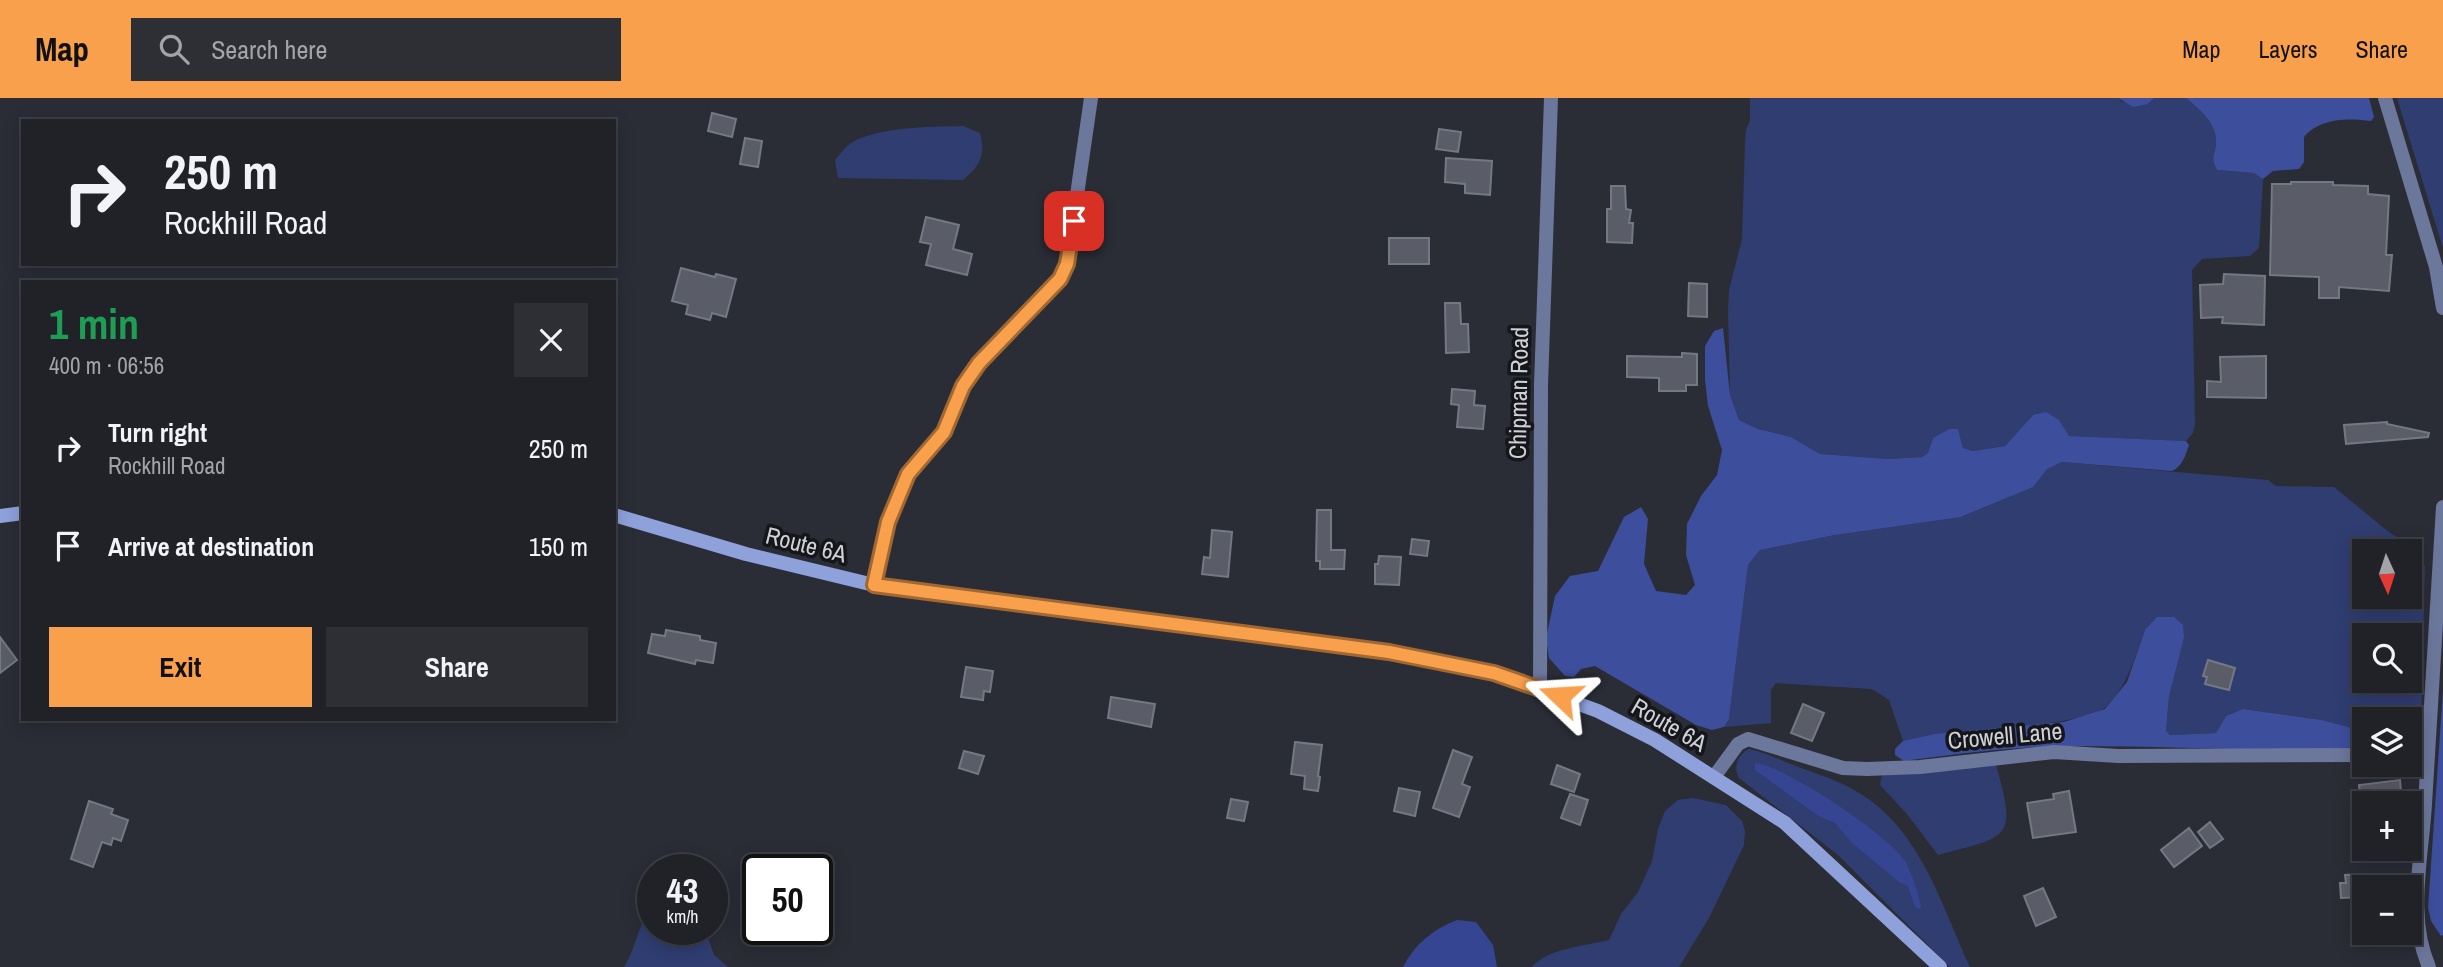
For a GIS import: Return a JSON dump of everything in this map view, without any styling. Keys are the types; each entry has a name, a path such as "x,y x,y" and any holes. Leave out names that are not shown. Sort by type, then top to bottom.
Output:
{"main road":[{"path":"0,516 21,513"},
{"name":"Route 6A","path":"616,517 746,554 874,585 1389,652 1494,673 1598,711 1655,740 1785,823 1940,967"}],"street":[{"path":"874,585 888,522 908,474 944,432 963,386 979,363 1060,279 1067,264 1091,98"},
{"name":"Chipman Road","path":"1540,689 1541,385 1551,98"},
{"path":"2385,98 2436,267 2443,308"},
{"path":"2429,967 2422,952 2417,908 2443,507"},
{"name":"Crowell Lane","path":"1713,777 1738,744 1748,739 1843,768 1867,769 1920,767 2054,752 2118,756 2352,755"},
{"path":"2422,755 2428,755"}],"shaded area":[{"path":"1750,98 2118,98 2122,102 2148,104 2154,98 2186,98 2207,118 2214,129 2216,143 2213,159 2217,170 2254,173 2263,179 2259,248 2250,256 2202,259 2192,270 2193,433 2186,441 2068,436 2059,420 2033,415 2005,446 1973,451 1963,448 1958,429 1949,429 1933,438 1928,453 1922,457 1889,459 1820,454 1791,437 1758,429 1739,420 1730,395 1728,309 1729,290 1742,239 1745,143 1750,121"},
{"path":"2118,98 2154,98 2148,104 2133,107"},
{"path":"2186,98 2369,98 2374,117 2371,121 2344,120 2318,126 2304,137 2304,162 2299,169 2273,171 2263,179 2254,173 2217,170 2213,159 2216,143 2214,129 2207,118"},
{"path":"2397,98 2443,98 2443,248"},
{"path":"963,126 980,133 982,154 974,170 963,180 838,178 835,160 846,147 857,140 885,131"},
{"path":"1723,328 1730,395 1739,420 1758,429 1791,437 1820,454 1889,459 1922,457 1928,453 1933,438 1949,429 1958,429 1963,448 1973,451 2005,446 2033,415 2046,412 2059,420 2069,436 2186,441 2189,445 2181,463 2172,471 2062,462 2047,469 2033,487 1960,517 1835,535 1760,550 1748,565 1729,719 1724,727 1712,730 1696,725 1595,666 1581,669 1574,677 1565,676 1549,658 1546,638 1555,596 1570,576 1598,571 1624,517 1641,507 1648,519 1644,564 1656,591 1686,595 1695,585 1686,555 1687,524 1701,496 1717,475 1722,450 1708,406 1705,346 1714,331"},
{"path":"2062,462 2268,480 2276,486 2334,487 2399,539 2352,539 2352,609 2422,609 2422,560 2425,566 2422,685 2422,623 2352,623 2352,693 2422,693 2421,707 2352,707 2352,728 2322,720 2243,709 2226,716 2216,733 2170,735 2166,731 2169,697 2184,638 2145,630 2130,670 2114,698 2107,706 2094,713 2072,719 1903,741 1889,700 1872,689 1776,683 1771,690 1771,723 1724,727 1729,719 1748,565 1760,550 1835,535 2032,487 2047,468"},
{"path":"2157,617 2174,617 2183,625 2184,638 2169,697 2166,731 2170,735 2216,733 2226,716 2243,709 2322,720 2352,728 2352,748 2058,746 1992,750 1904,761 1895,755 1895,749 1903,741 1935,734 2064,722 2105,709 2127,682 2145,630"},
{"path":"2443,690 2441,936 2431,921 2428,908"},
{"path":"1749,749 1839,782 1880,808 1914,848 1939,895 1970,967 1950,967 1838,855 1739,778 1737,762"},
{"path":"1755,763 1770,767 1812,788 1878,834 1905,861 1921,907 1915,907 1908,886 1899,882 1852,843 1835,823 1817,815 1755,770"},
{"path":"1996,765 2006,808 2006,822 2001,831 1980,844 1938,855 1907,814 1880,785 1882,775"},
{"path":"1693,798 1726,805 1742,821 1745,831 1744,845 1709,918 1679,967 1532,967 1557,952 1609,940 1621,914 1638,892 1652,861 1658,829 1665,811 1678,800"},
{"path":"1457,920 1476,922 1493,945 1497,967 1403,967 1425,939"},
{"path":"637,937 637,945 711,945 714,955 728,967 624,967"}],"building":[{"path":"712,113 736,119 732,137 708,131"},
{"path":"1439,129 1461,132 1458,152 1436,149"},
{"path":"745,138 762,141 758,167 740,164"},
{"path":"1446,158 1492,161 1490,195 1465,193 1465,184 1445,182"},
{"path":"2333,182 2333,185 2368,186 2368,194 2389,196 2386,255 2392,255 2389,291 2339,287 2339,298 2319,298 2319,277 2270,275 2272,184"},
{"path":"1611,186 1625,186 1626,209 1631,210 1629,223 1633,223 1632,243 1607,242 1607,209 1611,209"},
{"path":"926,217 959,225 953,249 972,254 967,275 926,265 931,244 920,242"},
{"path":"1389,238 1429,238 1429,264 1389,264"},
{"path":"681,268 715,277 716,274 736,279 726,317 712,313 710,320 686,314 688,305 672,301"},
{"path":"2224,274 2265,276 2264,325 2222,323 2223,317 2201,318 2200,285 2223,284"},
{"path":"1689,283 1707,284 1707,317 1688,316"},
{"path":"1445,303 1460,303 1461,324 1468,324 1469,352 1446,353"},
{"path":"1682,353 1697,354 1697,385 1686,385 1686,391 1659,391 1659,378 1627,377 1627,356 1682,357"},
{"path":"2266,356 2266,398 2207,397 2207,381 2221,382 2220,357"},
{"path":"1452,389 1475,391 1474,405 1485,406 1483,429 1457,427 1459,405 1451,404"},
{"path":"2387,422 2429,433 2428,437 2346,444 2344,425"},
{"path":"1317,510 1331,510 1331,550 1345,550 1344,569 1320,569 1320,561 1316,561"},
{"path":"1212,530 1232,532 1228,577 1202,574 1204,557 1210,558"},
{"path":"1412,539 1429,541 1427,556 1410,554"},
{"path":"1379,556 1401,557 1399,585 1375,584 1375,564 1378,564"},
{"path":"666,630 700,636 700,640 716,643 713,663 696,660 695,664 648,653 652,634 665,636"},
{"path":"0,637 17,660 0,673"},
{"path":"2208,660 2235,668 2229,690 2205,684 2207,677 2203,676"},
{"path":"966,667 993,671 990,692 984,691 983,700 961,697"},
{"path":"1111,697 1155,704 1151,727 1108,718"},
{"path":"1803,704 1824,713 1812,741 1791,733"},
{"path":"1295,742 1322,745 1318,791 1304,789 1305,776 1291,774"},
{"path":"1453,750 1472,757 1462,784 1470,787 1459,817 1433,808"},
{"path":"964,751 984,756 978,774 959,768"},
{"path":"1557,765 1580,774 1574,792 1551,784"},
{"path":"2400,780 2401,791 2360,791 2359,785"},
{"path":"1399,788 1420,792 1415,816 1394,811"},
{"path":"2069,791 2076,832 2033,838 2027,803 2054,799 2053,794"},
{"path":"1570,794 1588,800 1580,825 1561,818"},
{"path":"1231,799 1248,802 1244,821 1227,818"},
{"path":"89,801 113,809 111,814 128,820 121,841 113,838 111,845 102,842 93,867 71,859"},
{"path":"2210,822 2223,839 2210,848 2198,832"},
{"path":"2189,828 2202,846 2174,867 2161,850"},
{"path":"2363,874 2352,875 2352,898 2341,898 2340,883 2346,883 2345,875"},
{"path":"2043,888 2056,917 2036,926 2024,896"}],"route":[{"path":"1074,221 1067,264 1060,279 979,363 963,386 944,432 908,474 888,522 874,585 1389,652 1494,673 1560,696"}]}
